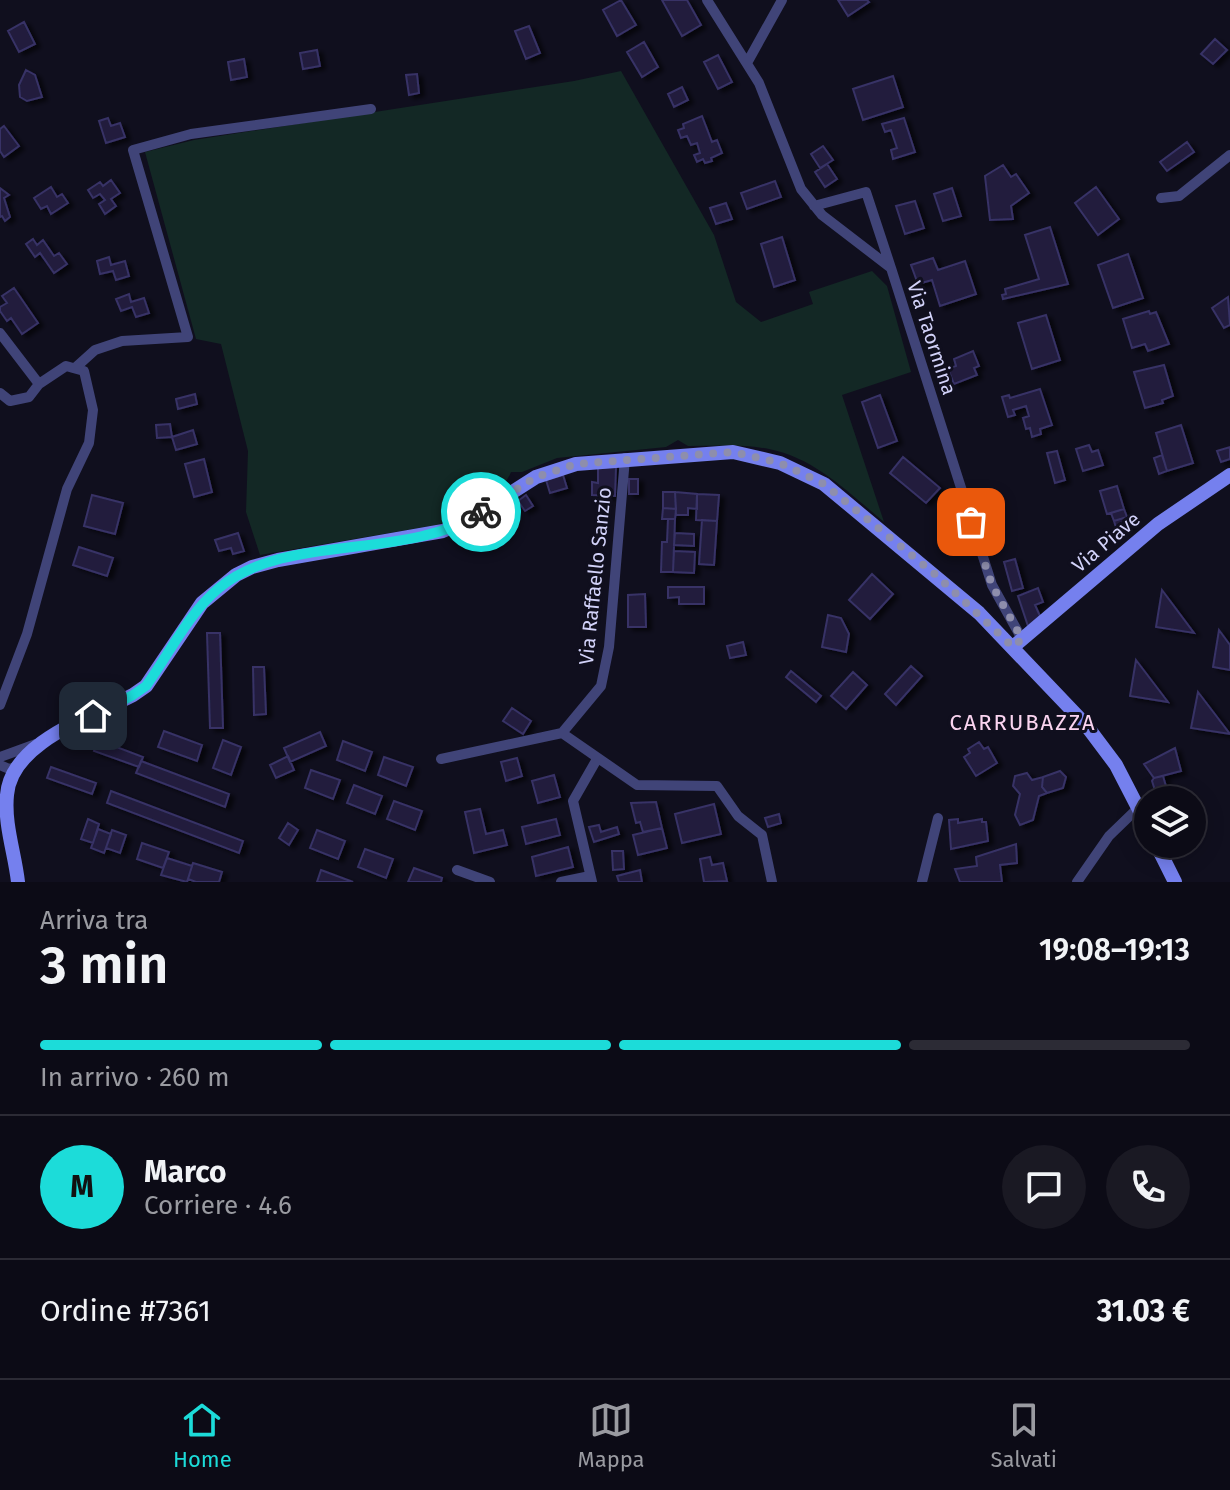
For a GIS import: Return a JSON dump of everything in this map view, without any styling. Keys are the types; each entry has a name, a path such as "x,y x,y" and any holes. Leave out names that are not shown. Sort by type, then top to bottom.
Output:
{"main road":[{"path":"18,882 6,812 7,794 16,767 41,742 146,686 202,603 236,575 278,560 443,531 475,516 517,488 557,469 625,458 733,452 769,459 824,484 1018,643 1116,765 1134,798"},
{"name":"Via Piave","path":"1018,643 1158,524 1230,475"},
{"path":"1163,858 1175,882"}],"street":[{"name":"Via Taormina","path":"707,0 759,83 801,189 814,206 891,268 992,585 1018,643"},
{"path":"747,63 782,0"},
{"path":"75,368 95,350 122,341 188,337 133,150 191,134 371,109"},
{"path":"1161,198 1179,196 1230,155"},
{"path":"814,206 866,192 891,268"},
{"path":"0,333 39,384"},
{"path":"0,393 10,401 29,397 39,384 66,366 84,371 93,410 89,443 67,489 27,634 0,705"},
{"name":"Via Raffaello Sanzio","path":"562,733 601,686 609,647 625,458"},
{"path":"441,759 562,733 637,785 717,786 738,816 762,835 772,882"},
{"path":"2,754 41,742"},
{"path":"2,754 16,767"},
{"path":"561,882 591,879 573,801 597,759"},
{"path":"0,765 9,769 16,767"},
{"path":"0,790 6,812"},
{"path":"1077,882 1109,836 1134,812"},
{"path":"922,882 938,818"},
{"path":"457,870 490,882"}],"green space":[{"path":"621,71 714,235 736,302 761,322 813,304 809,292 872,271 887,286 911,372 842,395 884,522 831,478 786,454 749,446 688,446 678,440 666,447 557,458 522,472 511,472 490,499 469,512 436,525 260,555 246,512 248,451 221,344 196,339 145,152 194,140"}],"building":[{"path":"621,0 636,25 617,36 603,10"},
{"path":"662,0 687,0 701,25 682,36"},
{"path":"838,0 867,0 869,2 848,16"},
{"path":"24,22 35,44 19,52 8,31"},
{"path":"529,26 540,53 526,59 515,31"},
{"path":"1215,39 1227,50 1213,64 1201,54"},
{"path":"644,42 658,67 642,77 627,52"},
{"path":"317,50 320,66 303,69 300,53"},
{"path":"718,55 732,82 718,89 704,62"},
{"path":"244,59 247,77 231,80 228,62"},
{"path":"26,70 35,75 42,97 27,101 20,97 19,85"},
{"path":"417,74 419,93 409,95 406,75"},
{"path":"893,76 903,107 863,120 853,89"},
{"path":"682,87 688,100 674,107 668,94"},
{"path":"702,116 712,142 717,140 722,153 705,163 703,159 697,162 694,155 700,153 697,143 691,145 687,136 681,138 678,130 684,128 683,124"},
{"path":"108,118 111,126 120,123 125,137 106,143 99,121"},
{"path":"904,118 915,152 893,159 891,150 897,148 891,130 885,132 882,124"},
{"path":"4,126 19,146 4,157 0,151 0,129"},
{"path":"1187,142 1194,152 1167,171 1160,162"},
{"path":"823,146 833,160 820,168 811,154"},
{"path":"827,164 837,179 825,187 815,172"},
{"path":"1003,165 1011,177 1016,174 1029,193 1011,206 1013,219 990,220 985,176"},
{"path":"111,180 120,193 111,199 116,206 105,214 99,204 105,200 100,194 93,198 88,190 100,182 103,186"},
{"path":"775,181 781,197 747,209 741,193"},
{"path":"51,187 57,197 62,194 68,203 51,214 47,206 41,209 34,198"},
{"path":"1096,187 1119,219 1098,235 1075,203"},
{"path":"0,188 9,195 4,198 10,217 5,221 0,217"},
{"path":"952,188 961,216 943,221 934,194"},
{"path":"915,201 924,228 905,234 896,206"},
{"path":"726,203 732,219 716,224 710,208"},
{"path":"1050,227 1068,284 1003,299 1005,289 1039,279 1025,235"},
{"path":"782,237 795,280 774,287 761,244"},
{"path":"33,239 37,245 43,240 54,256 59,253 67,264 54,273 40,253 35,257 26,244"},
{"path":"1128,254 1143,298 1113,308 1098,265"},
{"path":"109,257 111,265 125,261 129,276 116,280 113,271 100,274 97,261"},
{"path":"933,258 938,270 965,261 976,294 940,306 932,280 918,284 911,265"},
{"path":"14,288 38,323 22,334 11,318 7,321 0,311 0,307 7,303 2,296"},
{"path":"129,294 131,302 144,298 149,313 136,317 132,307 121,311 116,299"},
{"path":"1228,297 1230,325 1224,328 1212,308"},
{"path":"1149,311 1150,314 1156,312 1169,344 1148,351 1145,344 1132,348 1123,319"},
{"path":"1046,315 1060,360 1032,369 1018,323"},
{"path":"973,351 979,366 974,368 977,375 954,384 948,369 956,366 954,359"},
{"path":"1164,365 1173,396 1162,400 1163,403 1145,408 1134,372"},
{"path":"1040,389 1052,425 1040,429 1041,434 1032,437 1023,418 1029,416 1026,406 1013,410 1015,415 1008,417 1002,397 1009,395 1010,398"},
{"path":"195,394 197,404 178,409 176,399"},
{"path":"880,395 897,441 878,448 862,402"},
{"path":"170,424 172,437 157,438 156,425"},
{"path":"1181,425 1193,463 1167,471 1156,433"},
{"path":"193,430 197,444 176,450 172,437"},
{"path":"1089,445 1092,452 1098,450 1103,465 1083,471 1076,449"},
{"path":"1230,447 1230,459 1221,462 1217,451"},
{"path":"1057,451 1065,480 1055,483 1047,453"},
{"path":"1162,455 1167,471 1159,474 1154,458"},
{"path":"903,457 940,488 926,503 890,473"},
{"path":"204,459 212,492 194,497 185,464"},
{"path":"616,467 615,496 592,495 592,482 598,483 598,468"},
{"path":"563,475 567,488 550,493 546,480"},
{"path":"629,479 638,479 638,494 629,494"},
{"path":"1117,486 1124,509 1107,514 1100,491"},
{"path":"663,492 675,492 676,509 663,508"},
{"path":"675,492 697,494 697,509 688,508 688,515 676,515"},
{"path":"697,494 719,495 717,521 696,520"},
{"path":"92,495 123,503 115,534 84,526"},
{"path":"526,495 533,506 525,511 518,501"},
{"path":"663,508 676,509 675,519 662,519"},
{"path":"1124,509 1127,517 1114,521 1111,513"},
{"path":"1127,517 1130,526 1117,531 1114,521"},
{"path":"668,519 675,519 673,572 661,572 662,542 667,542"},
{"path":"702,520 717,521 714,565 699,564"},
{"path":"238,533 244,551 233,554 231,548 219,551 215,540"},
{"path":"675,533 694,534 694,546 674,545"},
{"path":"79,547 113,558 107,576 73,565"},
{"path":"674,551 695,552 694,573 673,572"},
{"path":"1015,559 1023,588 1012,591 1004,562"},
{"path":"872,574 893,594 870,619 849,600"},
{"path":"668,587 704,587 704,604 679,604 679,597 668,598"},
{"path":"1038,588 1043,602 1035,605 1040,616 1028,626 1018,596"},
{"path":"1162,590 1194,633 1156,627"},
{"path":"645,594 646,627 628,627 628,595"},
{"path":"828,615 841,618 849,634 846,652 822,647"},
{"path":"1219,630 1230,645 1230,670 1213,667"},
{"path":"207,633 220,633 223,728 210,728"},
{"path":"743,642 746,655 730,658 727,646"},
{"path":"1136,660 1168,702 1130,696"},
{"path":"911,666 922,676 896,705 885,694"},
{"path":"253,667 264,667 266,714 254,715"},
{"path":"791,671 821,696 816,702 786,677"},
{"path":"853,672 867,685 846,709 831,696"},
{"path":"1198,692 1230,734 1191,728"},
{"path":"512,708 531,721 523,734 503,721"},
{"path":"164,731 202,745 197,761 158,747"},
{"path":"320,732 326,746 290,762 284,748"},
{"path":"98,740 143,757 139,767 94,751"},
{"path":"223,740 241,747 231,775 213,768"},
{"path":"343,741 372,752 365,771 337,760"},
{"path":"979,742 984,749 988,747 997,763 976,776 964,757 970,753 968,749"},
{"path":"1175,748 1181,771 1154,778 1144,764"},
{"path":"288,756 294,770 276,778 270,765"},
{"path":"384,757 413,767 406,786 378,775"},
{"path":"517,758 522,776 506,781 501,762"},
{"path":"141,761 229,794 225,807 136,773"},
{"path":"51,767 96,783 92,794 47,778"},
{"path":"311,770 340,780 333,799 305,788"},
{"path":"1060,771 1066,777 1063,788 1047,793 1042,787 1043,777"},
{"path":"1027,773 1032,780 1043,777 1042,787 1047,793 1039,796 1033,820 1020,825 1015,815 1020,794 1013,786 1015,776"},
{"path":"554,775 560,797 538,803 532,781"},
{"path":"1163,776 1166,786 1154,786 1154,778"},
{"path":"354,785 382,796 375,814 347,803"},
{"path":"111,791 243,841 239,853 107,803"},
{"path":"394,801 422,811 415,830 387,819"},
{"path":"656,802 662,828 643,832 640,822 636,823 631,803"},
{"path":"714,804 721,834 682,843 675,814"},
{"path":"480,809 486,834 503,830 507,845 474,853 465,812"},
{"path":"779,814 781,823 768,827 765,818"},
{"path":"88,819 99,824 93,843 81,839"},
{"path":"556,819 560,835 526,844 522,827"},
{"path":"958,819 958,823 982,819 986,822 988,841 951,849 949,820"},
{"path":"288,823 298,830 289,845 279,838"},
{"path":"599,825 601,832 617,827 619,834 594,842 589,827"},
{"path":"662,828 667,848 638,855 633,835"},
{"path":"98,829 111,834 104,853 91,848"},
{"path":"112,830 126,835 120,853 106,848"},
{"path":"317,830 345,841 338,859 310,848"},
{"path":"142,843 169,852 163,868 137,859"},
{"path":"1016,844 1017,863 1000,865 1002,882 960,882 955,869 977,866 976,857"},
{"path":"568,847 573,867 536,876 532,857"},
{"path":"365,849 393,859 386,878 358,867"},
{"path":"612,851 623,851 624,869 613,870"},
{"path":"710,857 712,865 723,863 727,881 704,882 700,859"},
{"path":"167,858 192,866 187,882 161,875"},
{"path":"193,863 222,872 219,882 188,879"},
{"path":"414,868 442,878 441,882 408,882"},
{"path":"321,870 353,882 317,882"},
{"path":"640,870 642,882 619,882 617,876"}],"way so far":[{"path":"481,512 536,477 576,464 733,452 758,456 803,472 824,484 936,575 1013,647 1022,639 992,585 971,522"}],"district":[{"name":"CARRUBAZZA","path":"1023,722"}],"route":[{"path":"93,716 146,686 202,603 236,575 278,560 443,531 481,512"}]}
